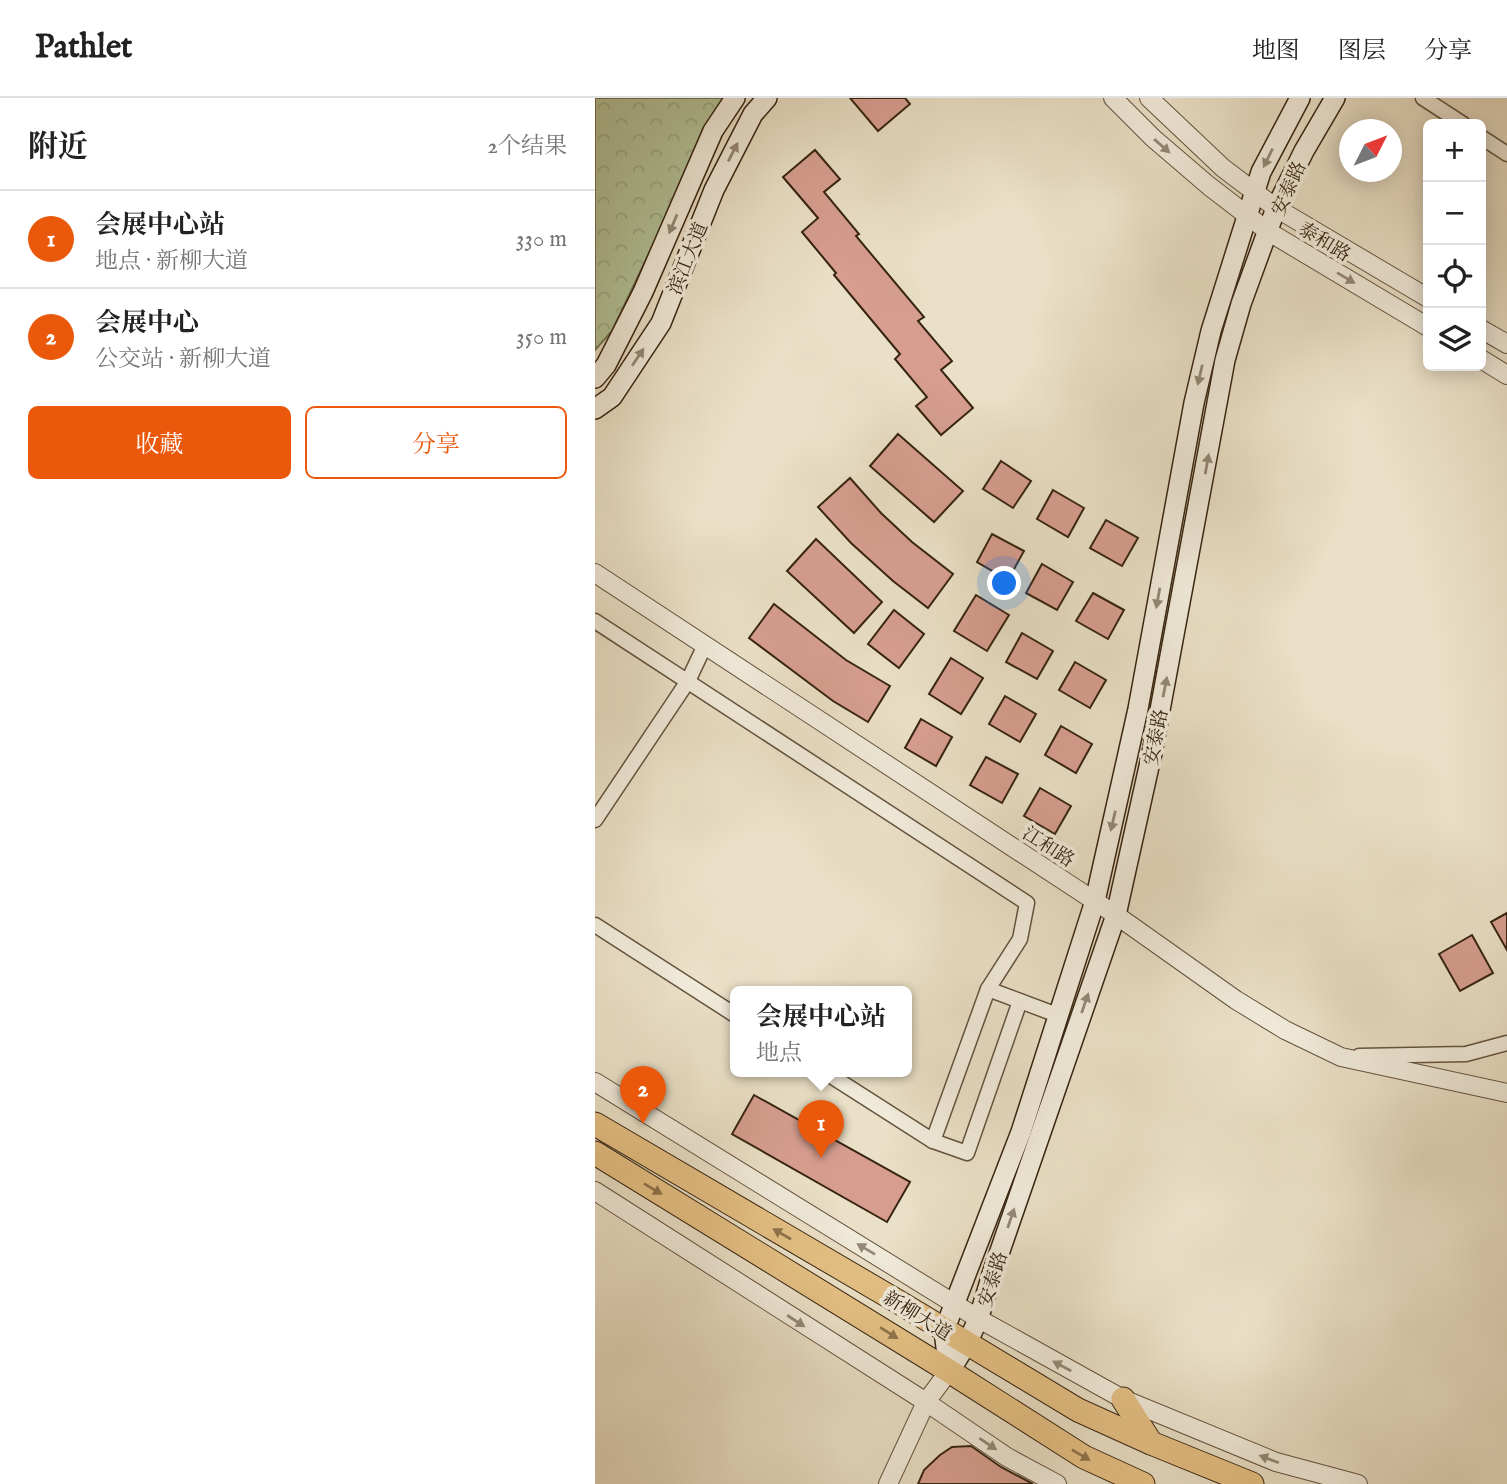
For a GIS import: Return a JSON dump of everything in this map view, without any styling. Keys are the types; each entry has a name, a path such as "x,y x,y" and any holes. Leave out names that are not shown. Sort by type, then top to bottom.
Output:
{"highway":[{"name":"新柳大道","path":"595,1124 1077,1410 1151,1444 1252,1484"},
{"name":"新柳大道","path":"595,1153 1084,1457 1143,1484"},
{"path":"1123,1399 1151,1444"}],"main road":[{"name":"滨江大道","path":"595,378 606,365 643,292 713,131 736,98"},
{"name":"滨江大道","path":"595,409 612,397 661,323 714,190 753,114 767,98"},
{"name":"安泰路","path":"944,1331 1021,1132 1095,901 1138,709 1194,402 1211,331 1261,172 1300,98"},
{"name":"安泰路","path":"949,1371 968,1345 979,1319 992,1273 1116,915 1152,753 1225,360 1254,265 1269,232 1276,208 1304,151 1335,98"},
{"path":"944,1331 949,1371"}],"street":[{"name":"泰和路","path":"1113,98 1153,138 1269,232 1423,324"},
{"name":"泰和路","path":"1149,98 1223,168 1276,208 1423,295"},
{"path":"1423,98 1454,119"},
{"path":"1486,139 1507,154"},
{"path":"1486,332 1507,344"},
{"path":"1486,362 1507,375"},
{"name":"江和路","path":"595,573 1095,901 1236,1000 1285,1030 1341,1057 1507,1093"},
{"path":"595,621 1027,903 1020,939 988,989 933,1141"},
{"path":"595,820 688,681 705,645"},
{"path":"595,925 730,1012"},
{"path":"988,989 1060,1016"},
{"path":"833,1077 933,1141 967,1153 1020,1001"},
{"path":"1341,1057 1466,1054 1507,1043"},
{"path":"595,1082 979,1319 1123,1399 1276,1462 1358,1484"},
{"path":"595,1191 926,1402 1007,1457 1057,1484"},
{"name":"安泰路","path":"888,1484 926,1402 949,1371"}],"green space":[{"path":"595,98 723,98 612,331 595,350"}],"building":[{"path":"850,98 905,98 910,104 878,131"},
{"path":"815,150 840,179 824,192 859,234 856,236 924,317 918,321 952,361 941,370 973,408 941,435 916,406 927,397 895,359 900,354 802,232 818,218 783,177"},
{"path":"898,434 963,491 934,522 870,466"},
{"path":"1001,461 1031,481 1013,508 983,489"},
{"path":"850,478 912,542 953,574 928,608 851,543 818,507"},
{"path":"1053,490 1084,508 1068,537 1037,519"},
{"path":"1106,520 1138,538 1122,566 1090,548"},
{"path":"992,534 1024,551 1008,580 977,562"},
{"path":"816,539 882,602 854,633 787,571"},
{"path":"1042,564 1073,582 1057,610 1026,593"},
{"path":"1093,593 1124,610 1108,639 1076,621"},
{"path":"976,595 1009,615 987,651 954,631"},
{"path":"774,604 846,660 890,686 868,722 833,701 749,638"},
{"path":"894,610 924,634 899,668 868,644"},
{"path":"1022,633 1053,651 1037,679 1006,662"},
{"path":"951,658 983,678 961,714 929,694"},
{"path":"1075,662 1106,680 1090,708 1059,690"},
{"path":"1005,696 1036,714 1020,742 989,724"},
{"path":"921,719 952,737 936,766 905,748"},
{"path":"1061,726 1092,744 1076,773 1045,755"},
{"path":"986,757 1018,774 1002,803 970,785"},
{"path":"1040,788 1071,806 1055,834 1024,816"},
{"path":"1507,913 1507,950 1491,922"},
{"path":"1472,935 1493,973 1460,991 1439,954"},
{"path":"754,1095 910,1182 887,1222 732,1134"},
{"path":"971,1446 1001,1467 1033,1484 918,1484 924,1470 940,1455 952,1447"}],"place":[{"name":"会展中心","path":"643,1124"},
{"name":"会展中心站","path":"821,1158"}]}
